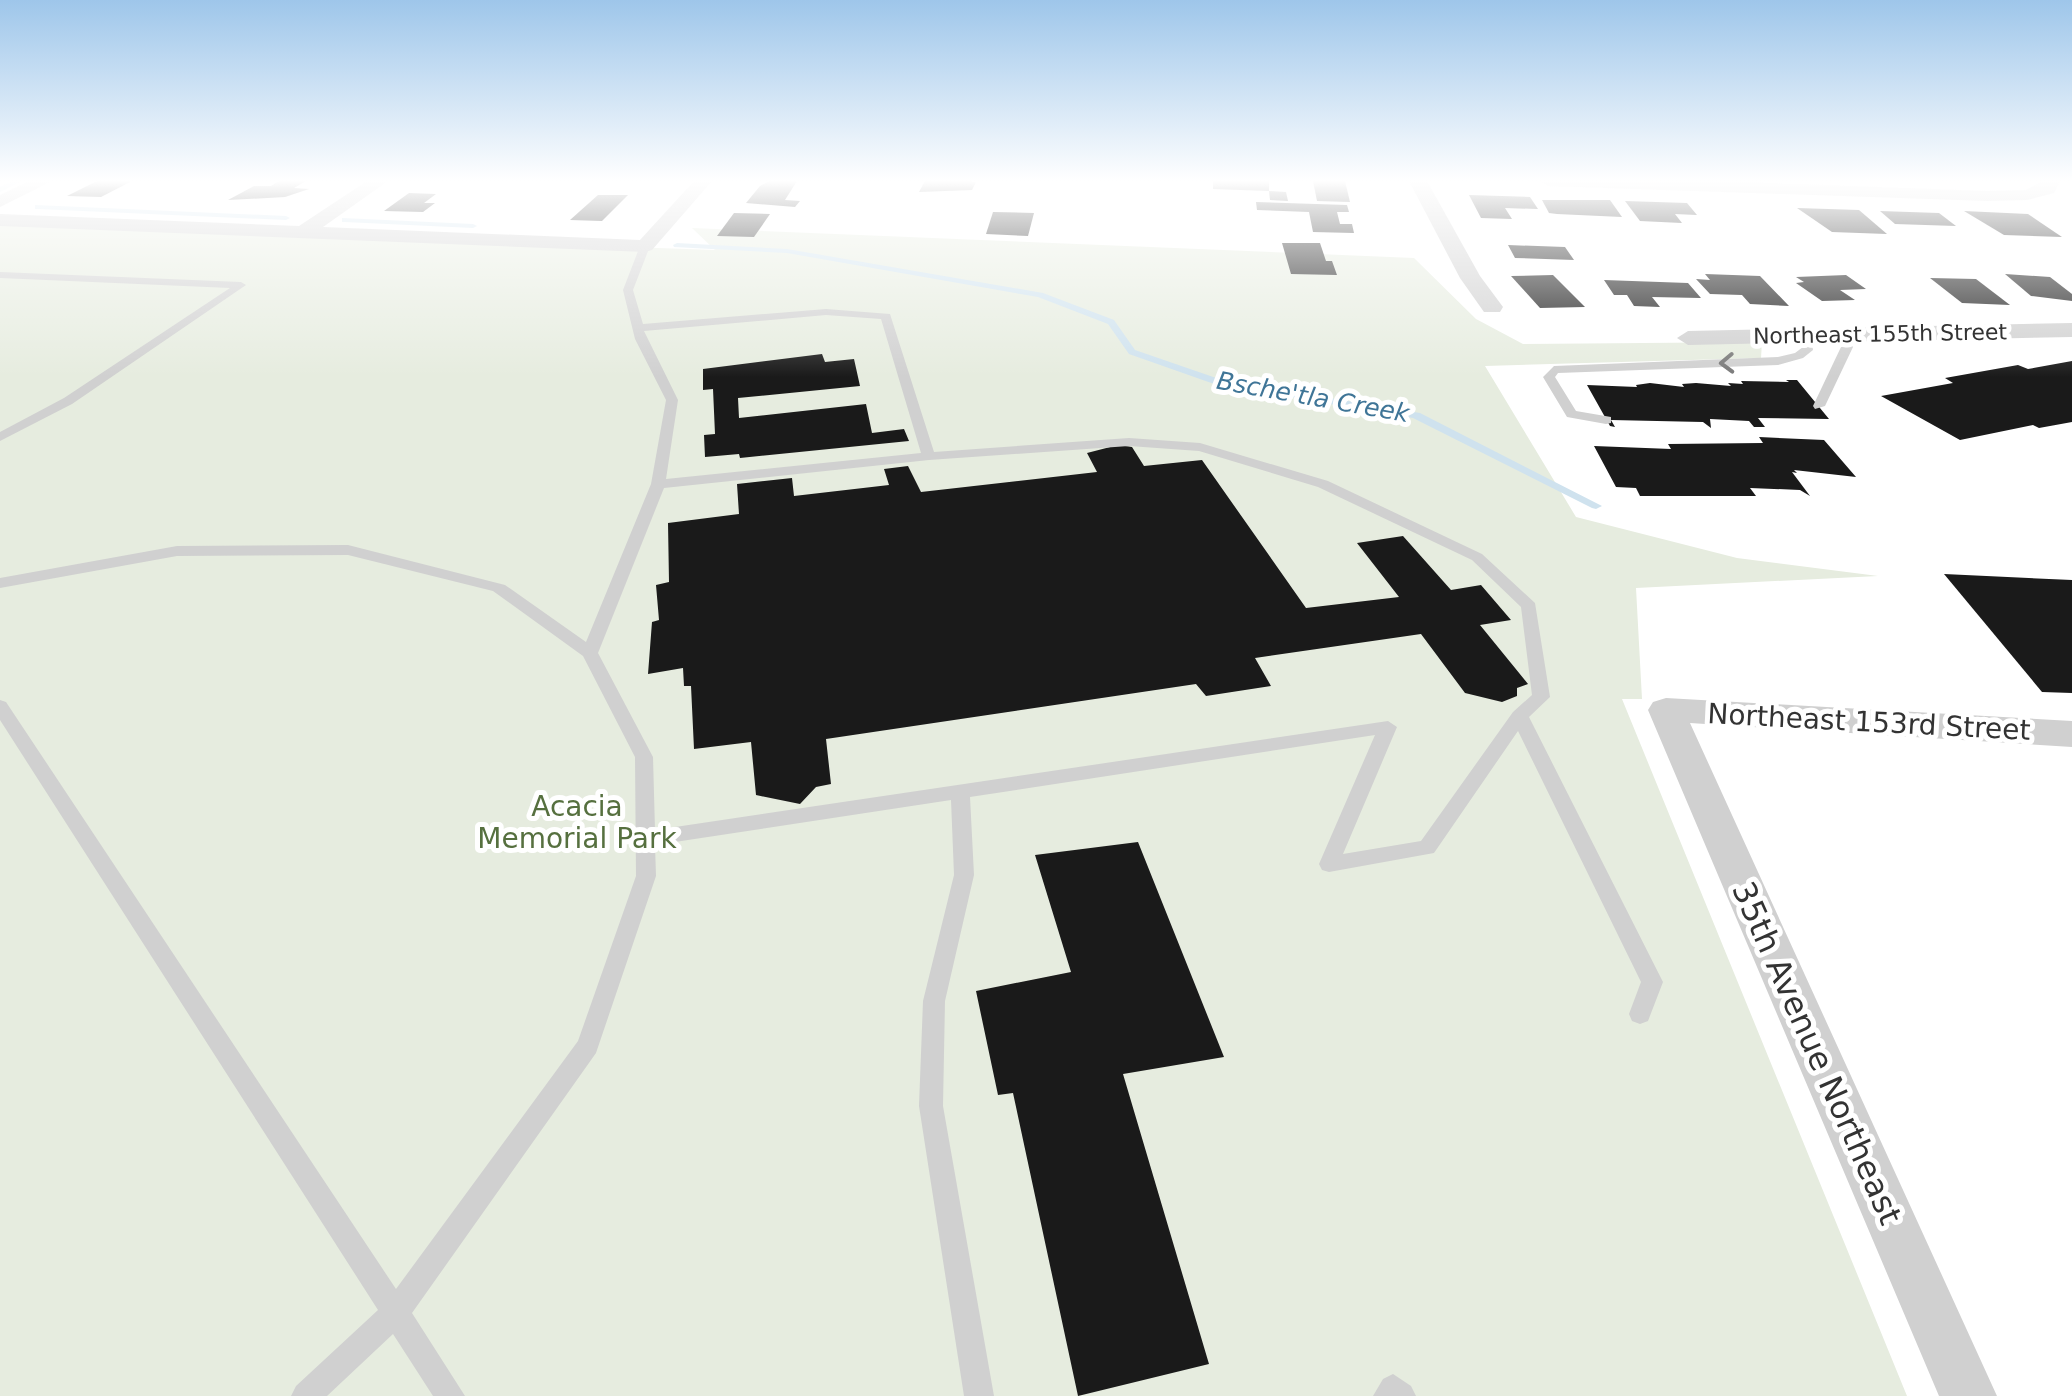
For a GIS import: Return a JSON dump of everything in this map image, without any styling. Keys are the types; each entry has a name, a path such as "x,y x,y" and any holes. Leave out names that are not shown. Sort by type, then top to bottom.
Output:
{"street":[{"path":"1453,246 1470,278 1492,306"},
{"name":"Northeast 155th Street","path":"1688,338 2072,330"},
{"name":"Northeast 153rd Street","path":"1666,710 2072,734"},
{"name":"35th Avenue Northeast","path":"1666,710 1968,1396"}],"lane":[{"path":"590,653 658,484 672,400 638,328 628,290 645,246"},
{"path":"0,275 241,286 68,402 0,437"},
{"path":"638,328 826,312 886,316 929,456"},
{"path":"1819,406 1848,347 1840,335"},
{"path":"1606,420 1571,414 1549,378 1554,370 1778,361 1809,348 1804,336"},
{"path":"646,839 1388,727 1329,864 1427,848 1519,716 1542,697 1529,606 1477,557 1323,484 1200,447 1129,442 929,456 658,484"},
{"path":"0,583 177,551 348,550 499,588 590,653 644,757 646,876 588,1046 395,1313 306,1396"},
{"path":"0,706 450,1396"},
{"path":"1519,716 1652,982 1640,1014"},
{"path":"960,791 964,875 934,1001 931,1106 978,1396"},
{"path":"1388,1396 1393,1390 1401,1396"}],"green space":[{"name":"Acacia Memorial Park","path":"0,246 605,246 715,250 711,246 1129,246 1414,258 1476,319 1523,344 1762,342 1761,358 1485,366 1576,517 1737,558 1878,576 1636,588 1642,699 1622,699 1907,1396 0,1396"}],"building":[{"path":"1283,246 1321,246 1337,275 1291,274"},
{"path":"1509,246 1565,247 1574,260 1515,258"},
{"path":"1705,274 1760,276 1789,306 1750,304 1742,295 1710,294 1696,279 1710,280"},
{"path":"2005,274 2050,277 2072,294 2072,301 2031,296"},
{"path":"1553,275 1585,307 1540,308 1511,276"},
{"path":"1846,275 1866,289 1840,290 1855,300 1822,301 1796,283 1804,282 1796,277"},
{"path":"1930,278 1976,279 2010,305 1962,303"},
{"path":"1604,280 1688,283 1701,298 1652,297 1660,307 1634,306 1627,295 1614,295"},
{"path":"822,354 825,362 854,359 860,386 738,398 739,418 866,404 872,433 904,429 909,441 740,458 739,454 705,457 704,435 715,434 713,389 703,390 703,369"},
{"path":"2072,361 2072,422 2039,428 2033,425 1960,440 1881,396 1953,383 1945,378 2018,365 2028,369"},
{"path":"1786,380 1797,380 1829,419 1758,418 1765,427 1754,427 1749,421 1710,419 1711,428 1703,422 1611,420 1615,427 1610,426 1587,385 1731,386 1728,383 1789,382"},
{"path":"1759,437 1824,440 1856,477 1794,470 1810,496 1800,490 1750,488 1756,496 1640,496 1636,488 1616,487 1594,446 1671,449 1668,444 1763,443"},
{"path":"1118,445 1132,447 1144,466 1202,460 1306,608 1399,597 1357,543 1403,536 1451,590 1481,585 1511,620 1480,625 1528,684 1517,688 1517,696 1502,702 1465,693 1421,634 1255,658 1271,686 1206,696 1196,684 826,739 831,784 816,787 800,804 756,795 751,742 694,749 691,686 684,686 683,668 648,674 652,622 659,620 656,585 669,582 668,523 739,514 737,484 792,478 794,496 889,485 884,469 908,466 921,492 1097,472 1087,453"},
{"path":"1944,574 2072,580 2072,693 2042,692"},
{"path":"1138,842 1224,1057 1123,1074 1209,1364 1078,1396 1013,1093 998,1095 976,991 1071,972 1035,855"}],"waterway":[{"name":"Bsche'tla Creek","path":"698,246 787,251 1040,295 1111,322 1132,352 1220,383 1416,415 1596,506"}]}
